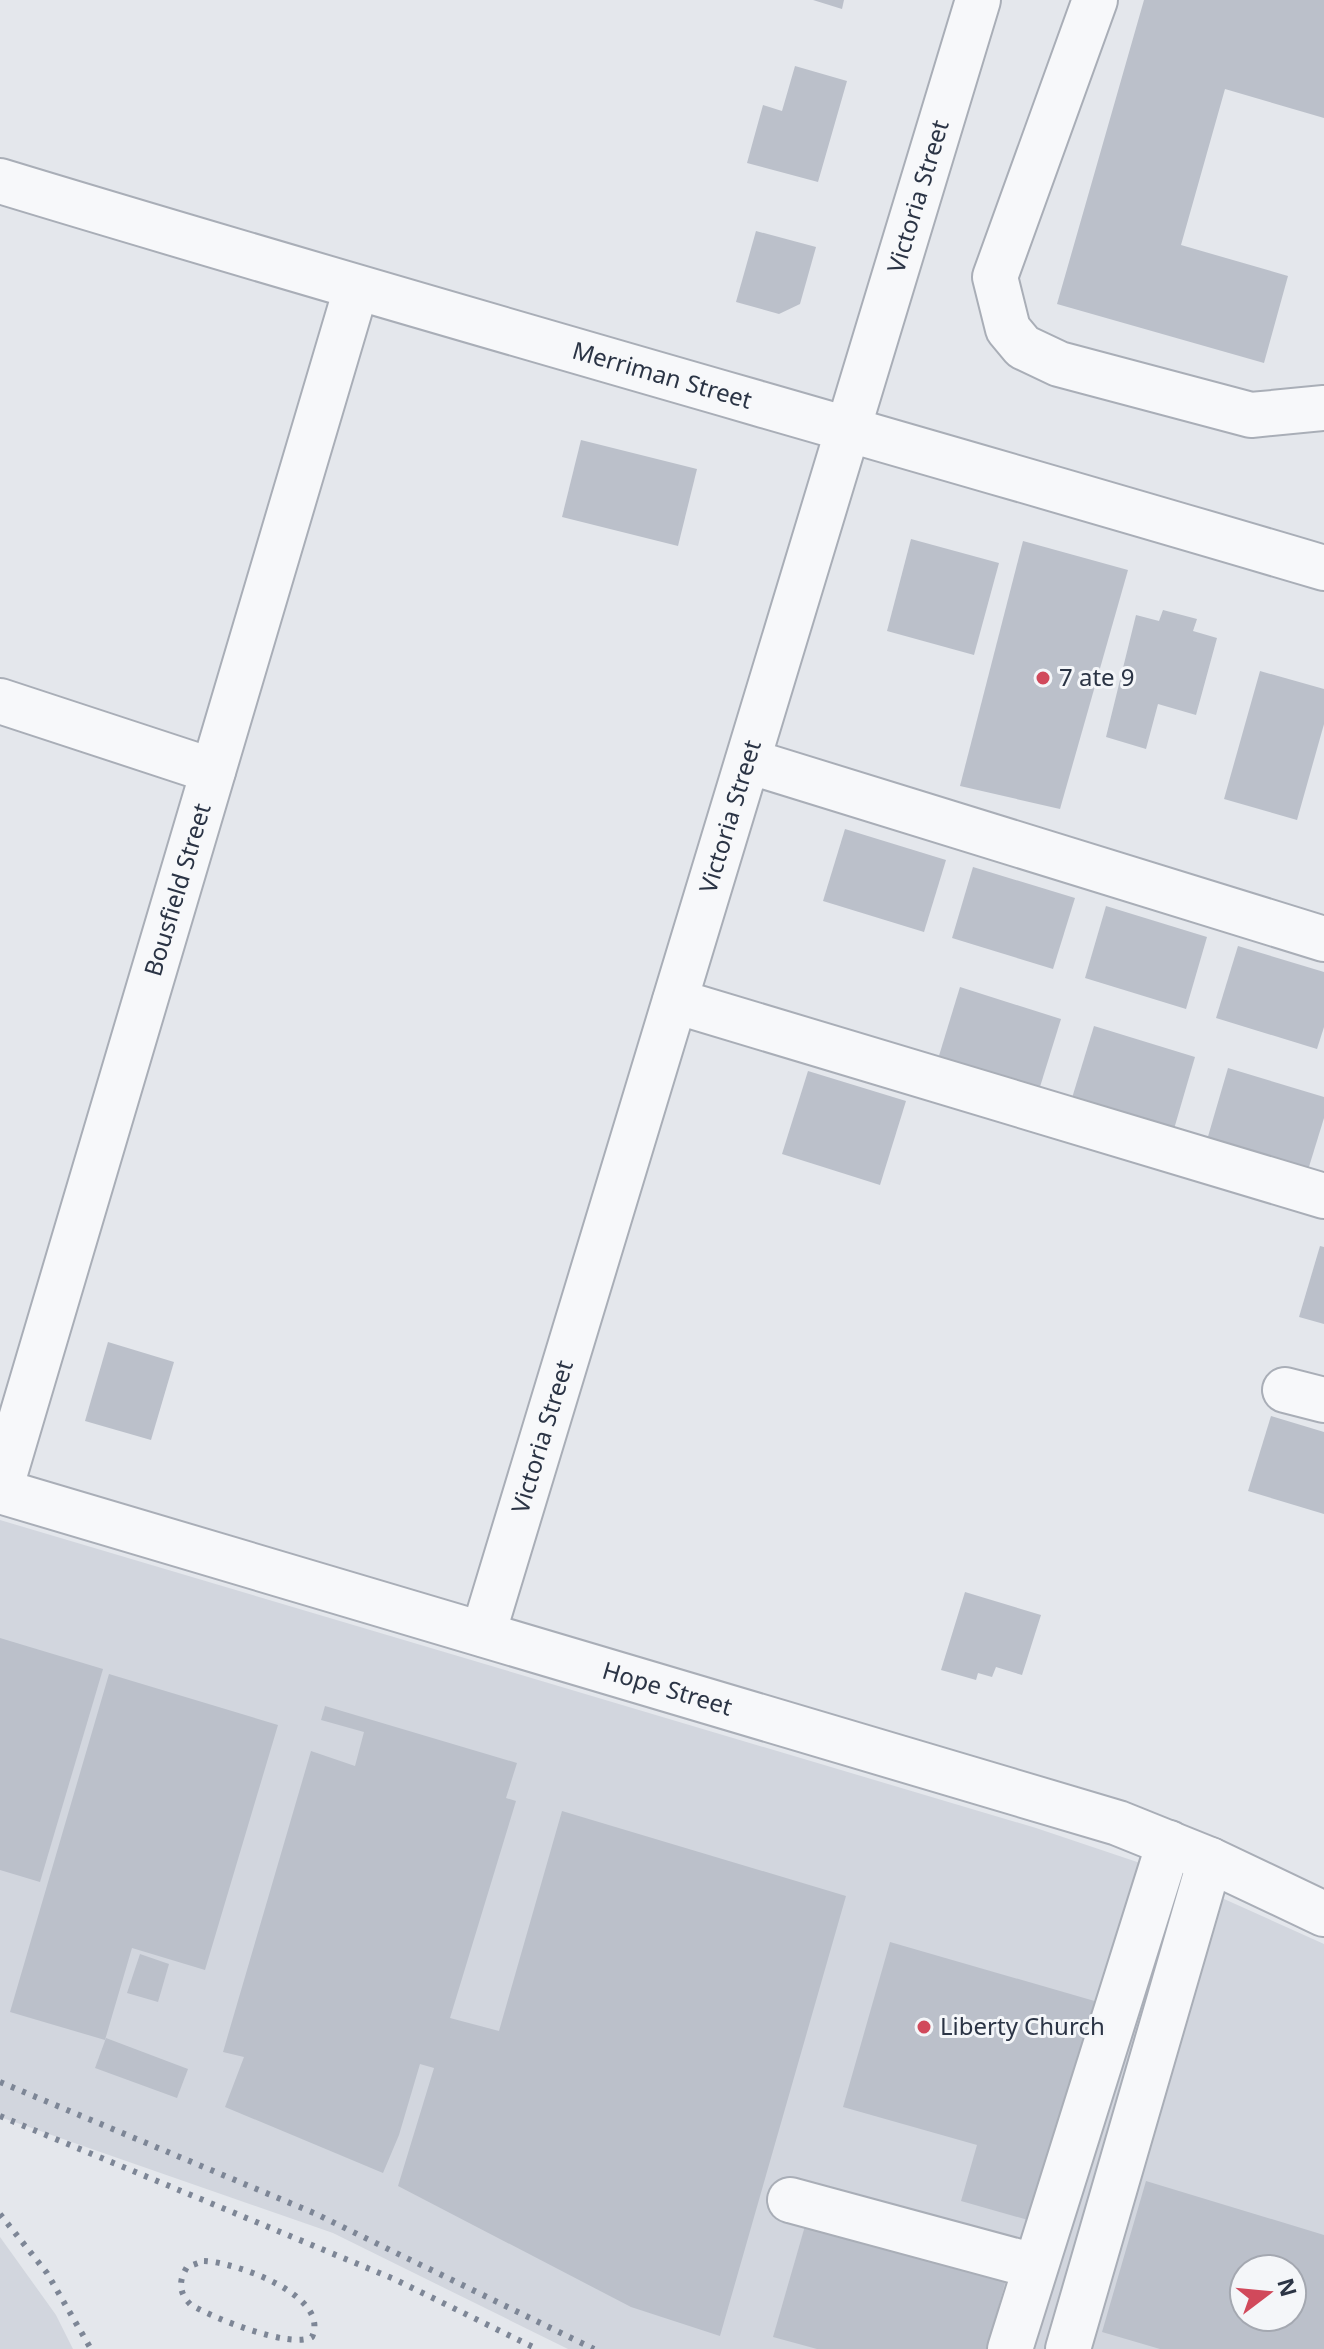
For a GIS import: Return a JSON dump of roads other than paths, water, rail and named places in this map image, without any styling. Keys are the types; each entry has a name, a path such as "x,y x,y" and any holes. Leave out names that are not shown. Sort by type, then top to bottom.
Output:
{"street":[{"name":"Victoria Street","path":"483,1634 978,0"},
{"path":"1095,0 995,277 1008,329 1023,347 1059,364 1251,415 1324,408"},
{"name":"Merriman Street","path":"0,181 356,289 850,427 1324,568"},
{"name":"Bousfield Street","path":"0,1490 356,289"},
{"path":"0,701 213,771"},
{"path":"748,761 1324,939"},
{"path":"675,1001 1324,1196"},
{"name":"Hope Street","path":"0,1490 1118,1823 1210,1860 1324,1914"},
{"path":"1010,2349 1169,1843"},
{"path":"1068,2349 1210,1860"},
{"path":"790,2200 1034,2266"}],"railway":[{"path":"0,2082 314,2213 594,2349"},
{"path":"0,2116 394,2279 537,2349"},
{"path":"0,2214 47,2273 91,2349"},
{"path":"204,2261 256,2274 294,2295 307,2308 314,2322 312,2337 302,2340 271,2336 217,2318 191,2305 182,2292 182,2278 187,2267 204,2261"}],"place":[{"name":"7 ate 9","path":"1043,678"},
{"name":"Liberty Church","path":"924,2027"}]}
